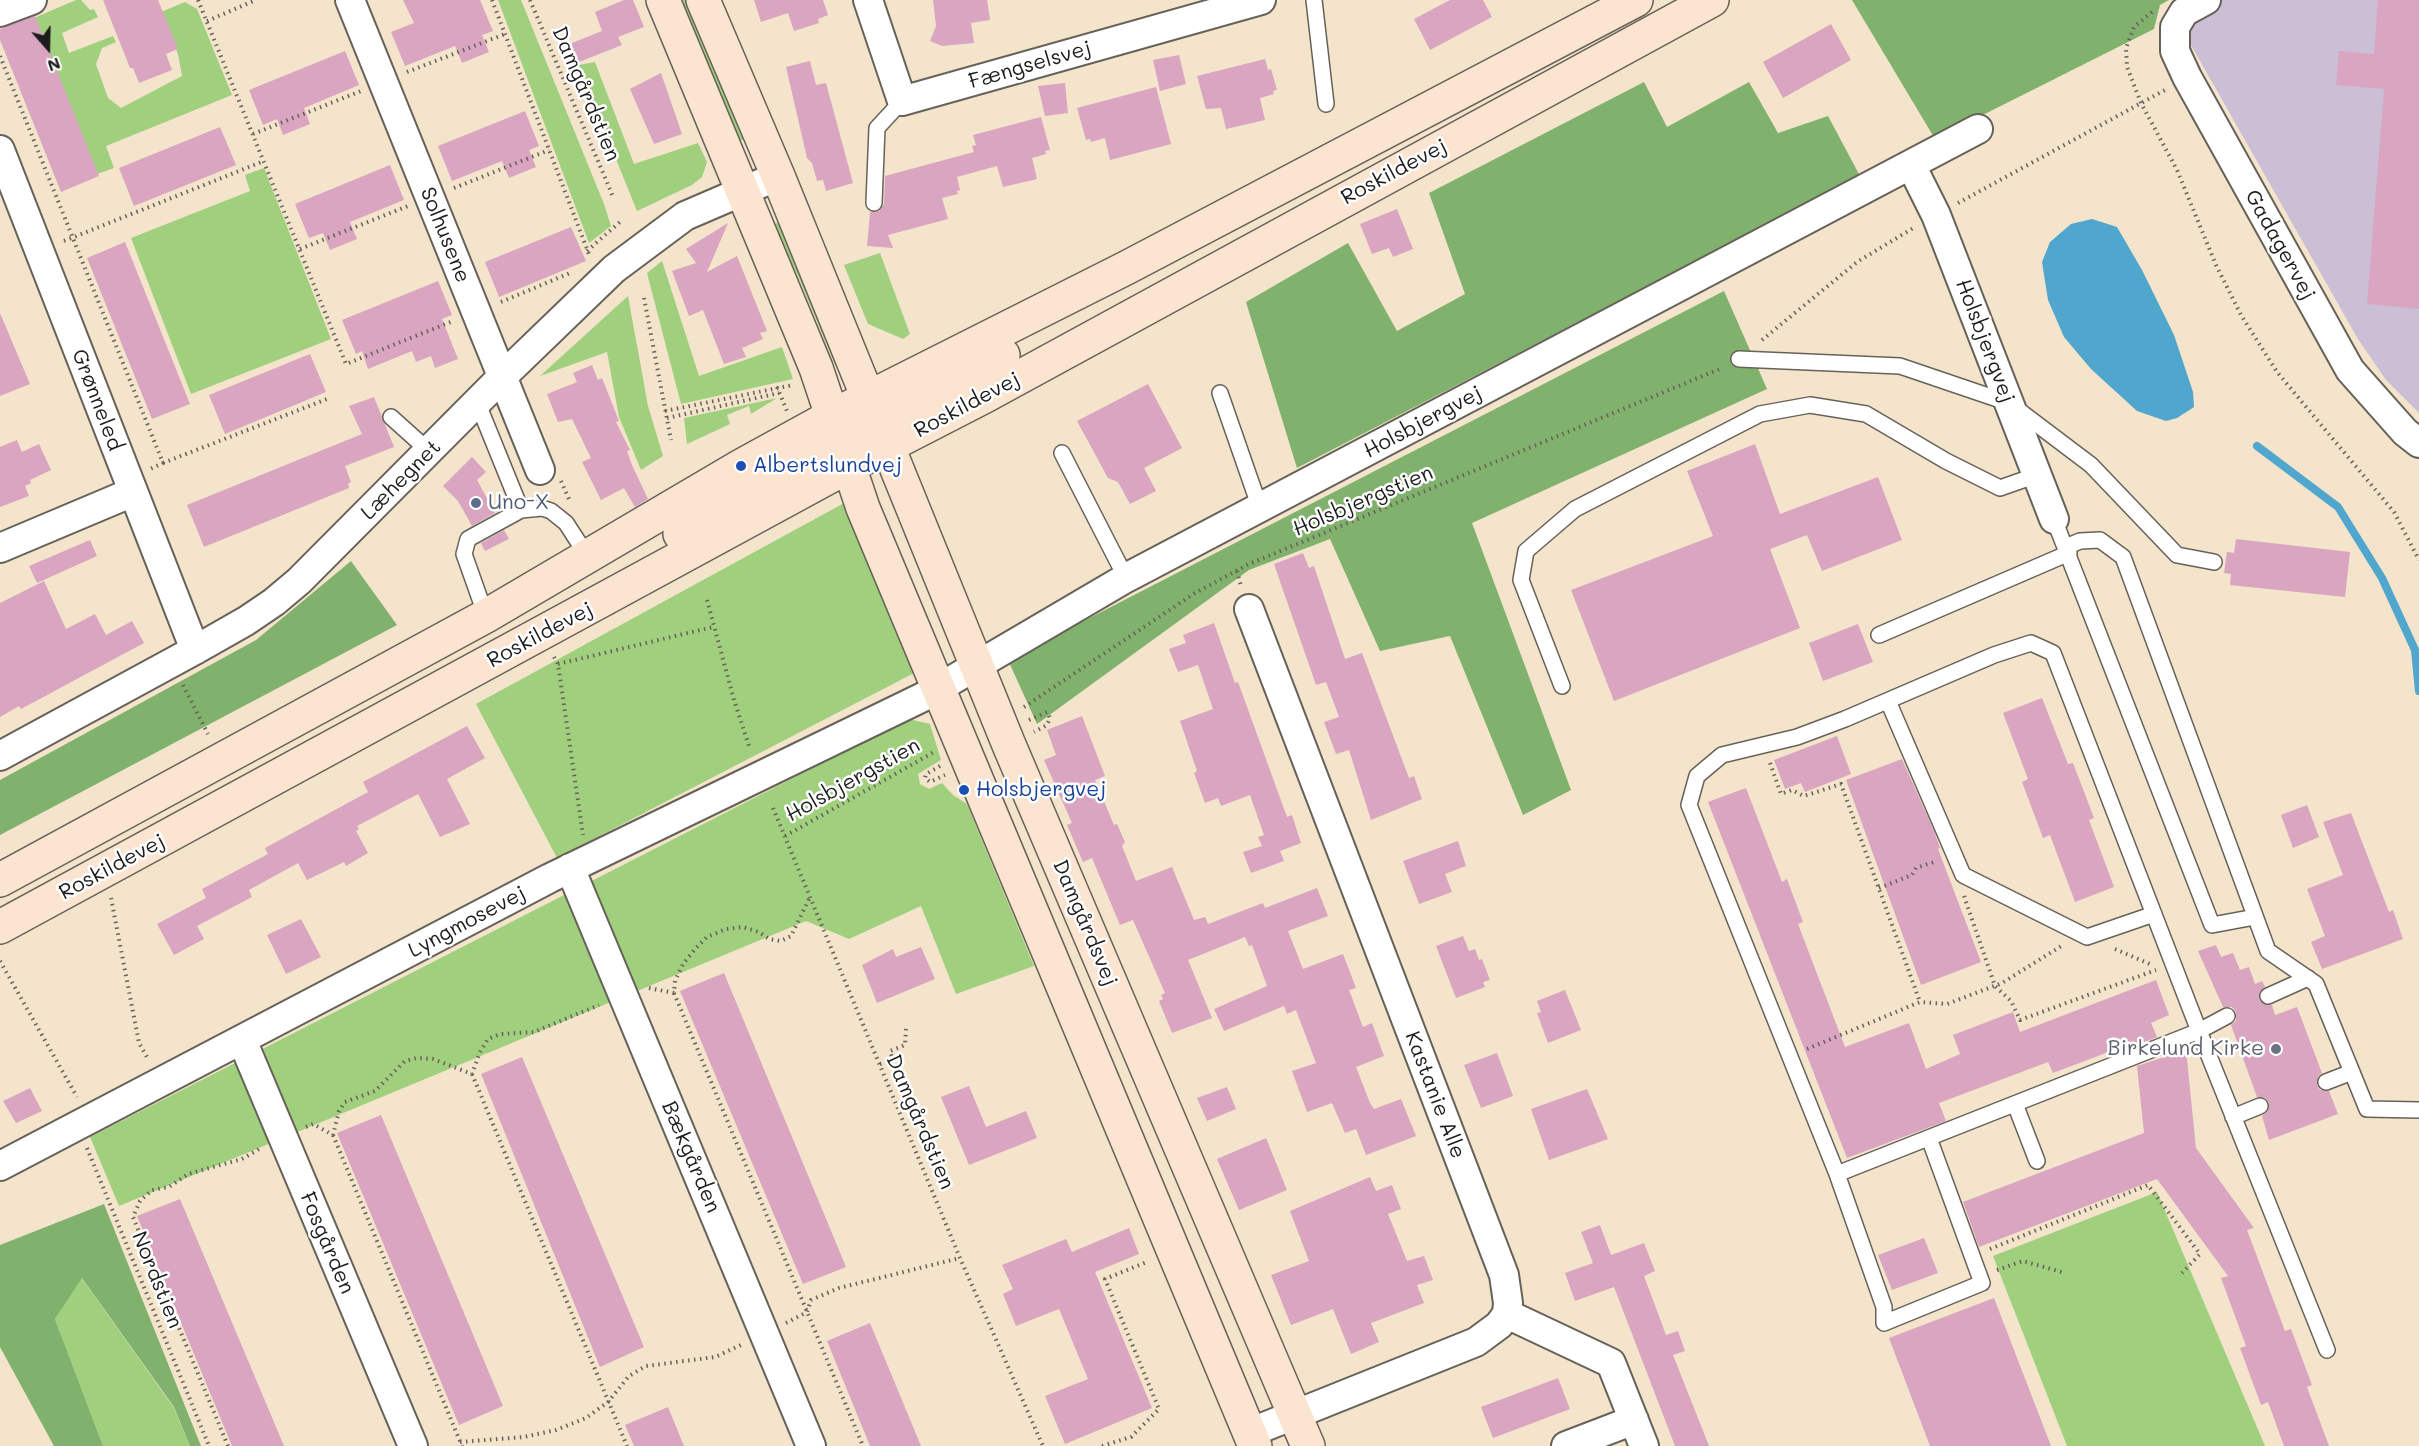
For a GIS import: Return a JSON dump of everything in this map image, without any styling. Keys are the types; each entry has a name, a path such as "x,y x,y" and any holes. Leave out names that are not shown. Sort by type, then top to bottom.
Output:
{"main road":[{"path":"663,0 740,191 816,368 863,508 1252,1439"},
{"path":"703,0 869,398"},
{"name":"Roskildevej","path":"0,880 486,616 741,466 835,425 869,398 1126,268 1636,0"},
{"name":"Roskildevej","path":"0,927 849,466 884,437 985,396 1712,0"},
{"path":"884,437 917,401 1067,321 1126,268"},
{"name":"Damgårdsvej","path":"869,398 978,666 1308,1446"},
{"path":"591,608 650,552 809,459 835,425"}],"street":[{"path":"0,12 32,0"},
{"name":"Solhusene","path":"350,0 540,470"},
{"path":"868,0 902,101"},
{"name":"Fængselsvej","path":"902,101 1261,0"},
{"path":"2167,16 2184,12 2206,0"},
{"name":"Gadagervej","path":"2167,16 2175,51 2187,77 2350,370 2405,432 2419,442"},
{"name":"Holsbjergvej","path":"939,687 1126,578 1978,129"},
{"name":"Grønneled","path":"0,150 130,485 183,657"},
{"name":"Holsbjergvej","path":"1911,165 1935,215 2054,519"},
{"name":"Læhegnet","path":"0,756 246,621 299,581 478,404 502,377 614,269 648,241 685,216 778,176"},
{"path":"0,548 130,485"},
{"name":"Kastanie Alle","path":"1249,609 1504,1275 1507,1314"},
{"name":"Lyngmosevej","path":"0,1166 578,864 939,687"},
{"name":"Bækgården","path":"578,864 623,995 811,1446"},
{"name":"Fosgården","path":"242,1040 414,1446"},
{"path":"1252,1439 1295,1416 1476,1342 1499,1325 1507,1314 1611,1363 1644,1446"},
{"path":"1566,1446 1634,1420"}],"lane":[{"path":"1314,0 1326,104"},
{"path":"874,203 877,128 902,101"},
{"path":"1739,359 1899,366 2009,403 2091,465 2177,555 2214,562"},
{"path":"1220,393 1260,508"},
{"path":"478,404 521,510"},
{"path":"1562,686 1521,580 1526,551 1575,509 1760,414 1810,405 1866,414 1946,461 2000,488 2037,475"},
{"path":"392,417 430,452"},
{"path":"1062,453 1126,578"},
{"path":"486,616 464,554 464,546 468,539 521,510 533,508 551,511 566,523 588,557"},
{"path":"2054,519 2212,925 2255,917"},
{"path":"1879,635 2067,550 2080,541 2100,540 2123,557 2268,951 2316,984 2367,1109 2419,1110"},
{"path":"1929,1138 1982,1283 1884,1323 1884,1307 1837,1174 1689,805 1697,776 1722,755 1797,737 1994,655 2031,643 2053,653 2199,1031 2327,1350"},
{"path":"1888,700 1963,875 2084,935 2154,914"},
{"path":"2268,996 2308,978"},
{"path":"1837,1174 2199,1031 2227,1016"},
{"path":"2326,1082 2352,1072"},
{"path":"2015,1104 2037,1161"},
{"path":"2233,1117 2260,1106"}],"path":[{"path":"198,0 346,364 476,312"},
{"path":"207,21 256,0"},
{"path":"492,0 592,264"},
{"name":"Damgårdstien","path":"530,0 614,199"},
{"path":"2167,16 2134,27 2126,48 2127,67 2141,103 2177,170 2216,265 2241,315 2277,372 2394,512 2419,560"},
{"path":"253,134 505,34"},
{"path":"0,56 163,463"},
{"path":"300,249 549,150"},
{"path":"74,237 264,161"},
{"path":"587,251 621,221"},
{"path":"504,309 500,300 572,272"},
{"path":"644,298 671,440"},
{"name":"Holsbjergstien","path":"1018,710 1195,592 1249,564 1739,359"},
{"path":"665,411 777,387"},
{"path":"667,418 779,393"},
{"path":"130,485 163,463 327,399"},
{"path":"540,470 558,474 574,510 566,523"},
{"path":"707,600 750,749"},
{"path":"558,664 713,627"},
{"path":"542,634 558,664 578,864"},
{"path":"183,657 210,738"},
{"path":"1027,721 1047,712 1050,718 1047,725"},
{"path":"1763,745 1781,794 1792,790 1804,796 1840,784 1920,1002"},
{"name":"Holsbjergstien","path":"785,836 937,750"},
{"path":"943,765 926,774 925,778 930,782 943,776"},
{"name":"Damgårdstien","path":"774,808 960,1258 1042,1446"},
{"path":"1879,888 1912,874 1916,868 1954,854"},
{"path":"98,874 111,896 139,1043 148,1059 175,1075"},
{"path":"1790,1056 1920,1002 1947,1004 1995,986 2084,935 2161,968 2020,1020 2011,1001 1995,986 1961,890 1963,875"},
{"path":"810,897 799,914 791,936 781,941 769,939 743,927 726,929 707,937 683,964 675,981 674,993 863,1446"},
{"name":"Nordstien","path":"0,961 84,1122 209,1446"},
{"path":"627,1446 472,1074 480,1052 488,1039 500,1034 534,1032 623,995 653,988 674,993"},
{"path":"880,1064 893,1060 890,1051 905,1045 906,1028"},
{"path":"472,1074 433,1059 417,1058 405,1061 375,1091 345,1102 339,1111 333,1135 461,1444 524,1437 556,1430 586,1418 608,1402 629,1377 646,1366 716,1357 807,1312 811,1300 839,1288 960,1258"},
{"path":"228,1446 133,1217 140,1201 152,1190 169,1187 188,1174 242,1159 281,1133 313,1124 333,1135"},
{"path":"1972,1256 2148,1185 2200,1254 2182,1273"},
{"path":"1102,1446 1131,1437 1159,1409 1105,1279 1173,1251"},
{"path":"1979,1276 2023,1261 2065,1273"}],"shaded area":[{"path":"2187,0 2419,0 2419,413 2386,380 2358,339 2171,10"}],"green space":[{"path":"81,0 90,10 94,9 98,17 62,33 69,53 113,36 116,42 102,48 96,64 108,98 121,108 182,76 178,54 161,12 185,2 197,9 232,95 106,146 114,168 97,174 34,18"},
{"path":"498,0 521,0 604,204 611,226 589,243"},
{"path":"677,0 690,0 751,136 735,143"},
{"path":"1852,0 2169,0 2160,5 2154,29 1935,139"},
{"path":"595,62 634,164 698,143 707,162 702,177 692,185 637,211 578,65"},
{"path":"1644,82 1667,127 1749,82 1778,133 1828,116 1860,176 1297,468 1246,302 1348,243 1397,331 1465,294 1429,193"},
{"path":"264,168 331,339 191,394 131,238 250,191 245,175"},
{"path":"787,220 845,363 836,367 798,276 771,225"},
{"path":"880,253 910,334 903,339 868,324 844,265"},
{"path":"662,261 699,376 782,347 793,379 681,404 647,273"},
{"path":"1724,291 1767,389 1472,523 1571,790 1523,815 1450,636 1380,651 1330,539 1249,570 1037,724 1008,660"},
{"path":"628,296 648,406 663,456 641,470 619,417 607,352 540,376"},
{"path":"777,398 751,414 749,406 727,415 730,424 687,444 684,418"},
{"path":"846,502 918,671 557,858 476,704"},
{"path":"351,561 397,625 0,835 0,780 256,640"},
{"path":"909,719 930,724 941,760 918,774 920,784 929,789 942,783 953,795 967,804 1034,966 956,994 921,906 849,939 806,921 119,1206 90,1137"},
{"path":"2157,1192 2265,1446 2067,1446 1993,1256"},
{"path":"104,1204 201,1446 190,1446 174,1407 82,1278 55,1319 103,1446 54,1446 0,1347 0,1245"},
{"path":"81,1277 174,1408 190,1446 103,1446 55,1319"}],"water":[{"path":"2092,219 2117,227 2142,270 2174,335 2193,392 2194,407 2177,418 2166,421 2137,411 2091,369 2064,337 2048,300 2042,262 2050,242 2071,224"}],"building":[{"path":"103,0 158,0 178,49 166,54 172,70 139,83 133,68 130,68"},
{"path":"403,0 480,0 493,31 482,35 489,52 462,63 455,46 405,66 391,32 414,23"},
{"path":"624,0 633,0 644,27 618,37 622,45 574,64 567,45 602,31 595,12"},
{"path":"754,0 823,0 828,15 818,19 819,23 794,31 788,13 761,22"},
{"path":"933,0 987,0 990,20 971,23 974,43 942,46 930,41 936,26"},
{"path":"1450,0 1483,0 1492,17 1430,50 1414,19"},
{"path":"2378,0 2419,0 2419,309 2367,304 2384,89 2336,85 2339,51 2374,54"},
{"path":"35,16 99,176 61,192 0,40 0,29"},
{"path":"1831,24 1851,60 1783,98 1763,62"},
{"path":"345,51 359,85 304,108 310,124 283,135 277,119 263,125 249,90"},
{"path":"1179,55 1186,84 1160,91 1153,60"},
{"path":"1265,59 1268,70 1271,69 1277,90 1273,91 1274,94 1260,98 1265,120 1226,129 1221,108 1206,109 1197,76"},
{"path":"810,61 816,85 826,83 853,183 826,191 823,180 817,181 812,163 807,158 786,67"},
{"path":"661,73 682,134 654,144 630,89"},
{"path":"1065,83 1068,113 1045,116 1038,86"},
{"path":"1156,87 1171,144 1110,160 1105,138 1091,142 1090,139 1086,140 1077,108"},
{"path":"525,111 539,146 529,150 536,167 509,178 502,161 452,181 438,146"},
{"path":"1041,117 1050,150 1045,151 1046,154 1032,158 1037,179 1003,187 997,166 957,177 960,190 957,191 958,194 942,198 948,219 888,235 893,248 867,246 870,212 879,211 884,204 885,176 974,152 972,146 976,145 973,135"},
{"path":"220,127 236,165 134,206 119,168"},
{"path":"390,165 404,200 350,222 357,239 330,250 323,233 309,238 295,204"},
{"path":"1397,209 1413,249 1393,257 1389,248 1372,254 1360,224"},
{"path":"728,223 707,272 737,256 767,331 760,333 763,339 742,348 746,357 724,364 703,310 689,316 672,271 696,263 686,249"},
{"path":"571,227 586,261 499,297 485,262"},
{"path":"125,242 190,404 152,419 87,258"},
{"path":"438,281 452,315 442,319 458,359 435,368 431,356 416,362 412,351 368,369 362,351 356,354 342,320"},
{"path":"0,313 30,384 0,396"},
{"path":"310,354 326,392 225,434 209,395"},
{"path":"592,365 598,380 602,378 619,421 616,422 630,450 627,451 632,465 648,499 635,507 624,488 601,500 582,462 591,458 572,419 558,422 547,394 577,382 573,373"},
{"path":"1148,384 1182,448 1144,468 1156,491 1130,504 1118,482 1108,478 1077,421"},
{"path":"374,397 394,447 345,466 351,482 348,484 349,488 204,547 187,505 362,434 349,406"},
{"path":"17,440 22,452 39,444 51,470 30,480 31,483 25,486 29,496 0,507 0,447"},
{"path":"1755,444 1780,514 1878,477 1902,540 1822,571 1807,535 1770,549 1800,628 1614,701 1571,590 1713,536 1687,471"},
{"path":"472,457 486,472 477,480 495,513 472,526 458,501 443,486"},
{"path":"504,530 509,539 485,551 481,543"},
{"path":"2236,539 2350,552 2345,597 2230,585 2231,574 2224,573 2227,552 2234,553"},
{"path":"90,540 97,556 37,583 29,566"},
{"path":"1303,553 1309,568 1314,566 1345,659 1362,653 1409,778 1414,776 1422,799 1371,820 1349,750 1336,754 1324,722 1339,717 1326,682 1316,685 1274,564"},
{"path":"44,581 66,629 95,614 106,635 132,621 144,643 21,709 19,706 0,717 0,603"},
{"path":"1214,623 1287,817 1292,815 1301,843 1280,851 1284,861 1251,873 1243,852 1262,846 1258,837 1264,835 1250,795 1221,806 1218,798 1205,803 1180,721 1213,709 1198,665 1178,672 1169,649 1186,643 1183,635"},
{"path":"1858,624 1873,662 1823,681 1809,643"},
{"path":"2042,698 2068,764 2073,763 2094,818 2089,820 2114,887 2075,902 2050,835 2043,838 2022,782 2028,779 2003,713"},
{"path":"1082,716 1105,776 1095,780 1114,825 1117,824 1125,842 1122,846 1136,881 1172,867 1194,920 1205,917 1208,924 1263,903 1265,908 1317,888 1328,916 1288,931 1303,969 1343,954 1356,988 1349,990 1363,1027 1372,1023 1384,1056 1356,1067 1370,1103 1374,1109 1401,1099 1416,1136 1366,1155 1356,1129 1345,1133 1332,1103 1307,1112 1292,1071 1316,1063 1296,1010 1287,1014 1284,1006 1224,1031 1214,1009 1267,986 1252,945 1249,946 1245,937 1188,960 1212,1018 1172,1033 1159,1001 1163,999 1161,995 1165,993 1133,920 1120,925 1092,858 1083,862 1067,825 1072,823 1044,760 1056,755 1047,730"},
{"path":"467,726 485,758 447,779 470,824 440,837 418,794 357,826 359,829 356,831 368,853 346,866 344,862 307,880 298,863 249,890 252,897 197,926 204,939 174,955 157,924 206,898 202,889 268,854 265,848 368,792 363,782"},
{"path":"1837,736 1851,774 1805,792 1801,783 1785,789 1774,760"},
{"path":"1902,759 1934,831 1940,848 1938,849 1981,962 1921,985 1846,780"},
{"path":"1746,788 1782,882 1787,879 1803,922 1798,924 1845,1047 1909,1023 1926,1069 1960,1054 1953,1035 2013,1012 2020,1032 2156,980 2169,1015 2151,1023 2157,1037 2135,1046 2135,1042 2053,1073 2048,1062 1939,1103 1946,1121 1847,1158 1708,802"},
{"path":"2307,805 2319,837 2293,848 2281,815"},
{"path":"2351,813 2389,912 2393,910 2403,939 2322,969 2311,942 2325,936 2307,889 2343,875 2323,822"},
{"path":"1458,841 1466,866 1445,874 1452,892 1419,904 1403,861"},
{"path":"301,919 321,957 286,974 267,935"},
{"path":"1463,936 1469,951 1475,949 1479,960 1482,959 1490,980 1483,982 1485,987 1456,998 1436,946"},
{"name":"Birkelund Kirke","path":"2216,945 2221,957 2233,953 2240,970 2249,967 2255,984 2262,981 2265,987 2260,991 2259,999 2263,1004 2272,1005 2275,1015 2297,1007 2322,1073 2318,1076 2317,1085 2320,1090 2329,1091 2338,1114 2269,1140 2262,1116 2268,1111 2269,1103 2265,1098 2257,1097 2231,1025 2236,1021 2236,1012 2232,1007 2223,1007 2198,951"},
{"path":"921,947 935,979 877,1003 862,965 893,949 896,957"},
{"path":"724,973 846,1267 803,1284 680,991"},
{"path":"1565,990 1581,1030 1548,1043 1537,1013 1541,1012 1537,1001"},
{"path":"2186,1050 2196,1148 2254,1228 2247,1230 2285,1331 2291,1329 2312,1385 2307,1387 2329,1446 2284,1446 2268,1402 2261,1405 2240,1348 2246,1346 2221,1278 2228,1276 2157,1179 1979,1247 1963,1202 2144,1133 2137,1066"},
{"path":"1497,1053 1513,1096 1481,1108 1464,1065"},
{"path":"522,1057 644,1347 600,1367 481,1074"},
{"path":"969,1086 986,1127 1026,1111 1037,1138 969,1165 941,1097"},
{"path":"1227,1087 1236,1109 1207,1121 1197,1098"},
{"path":"30,1088 42,1111 16,1123 3,1101"},
{"path":"1587,1089 1608,1139 1549,1160 1531,1109"},
{"path":"381,1115 503,1406 459,1425 337,1133"},
{"path":"1266,1138 1287,1190 1239,1210 1217,1159"},
{"path":"1370,1177 1376,1191 1392,1185 1401,1209 1388,1214 1407,1261 1424,1256 1433,1280 1417,1285 1424,1303 1371,1323 1379,1342 1351,1354 1333,1309 1291,1325 1271,1275 1309,1261 1290,1211"},
{"path":"180,1199 284,1446 232,1446 137,1216"},
{"path":"1600,1225 1611,1255 1644,1243 1655,1271 1644,1276 1666,1335 1678,1331 1685,1351 1673,1355 1709,1446 1675,1446 1614,1287 1575,1301 1565,1273 1593,1263 1581,1232"},
{"path":"1129,1228 1139,1254 1095,1272 1152,1408 1065,1444 1045,1396 1088,1379 1059,1309 1016,1326 1003,1294 1013,1289 1002,1265 1066,1239 1072,1252"},
{"path":"1924,1238 1938,1273 1892,1290 1878,1255"},
{"path":"1994,1298 2051,1446 1930,1446 1889,1338"},
{"path":"870,1323 921,1446 870,1446 827,1341"},
{"path":"1558,1378 1570,1409 1493,1438 1481,1407"},
{"path":"668,1407 684,1446 634,1446 625,1425"}],"waterway":[{"path":"2257,446 2338,507 2382,578 2415,650 2419,691"}],"place":[{"name":"Albertslundvej","path":"741,466"},
{"name":"Uno-X","path":"476,503"},
{"name":"Holsbjergvej","path":"964,790"},
{"name":"Birkelund Kirke","path":"2276,1049"}]}
